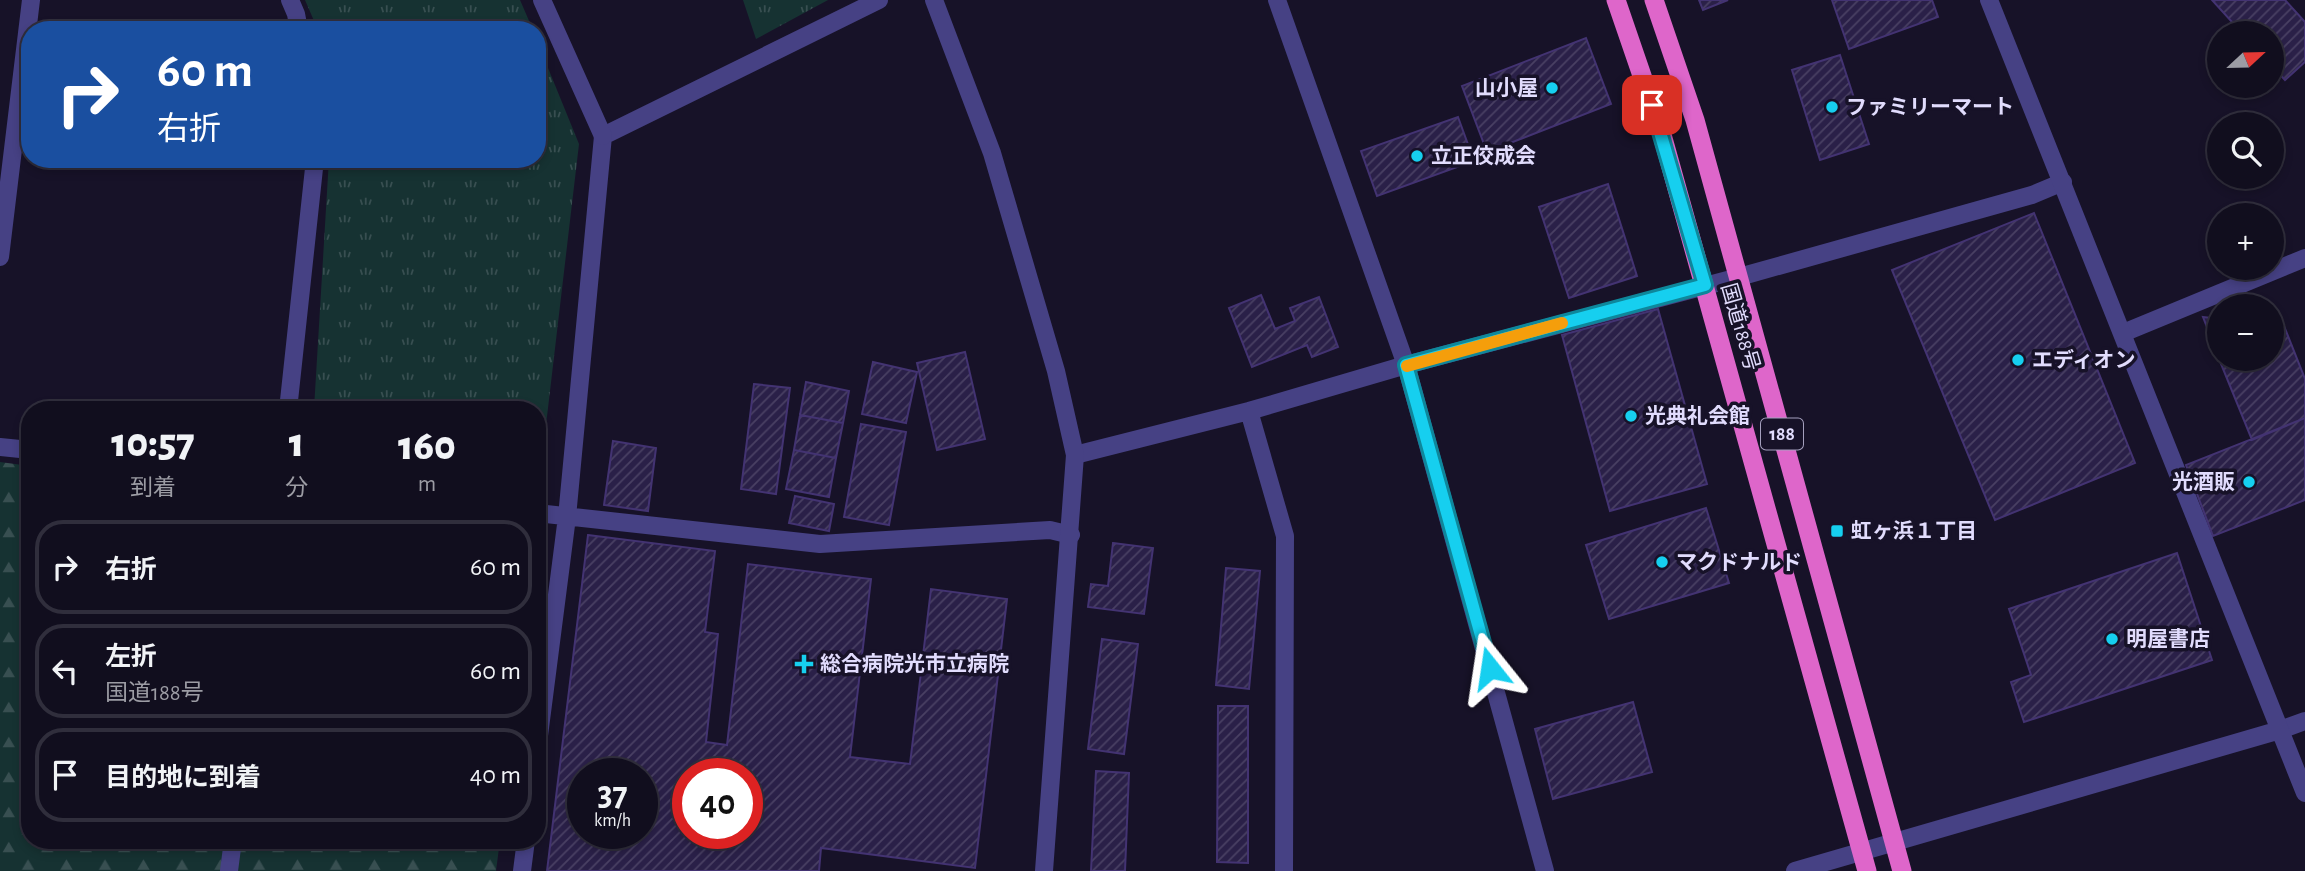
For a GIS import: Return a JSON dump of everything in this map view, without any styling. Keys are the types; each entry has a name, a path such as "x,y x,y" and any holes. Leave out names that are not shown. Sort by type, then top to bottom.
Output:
{"highway":[{"name":"国道188号","path":"1616,0 1661,131 1864,862"},
{"name":"国道188号","path":"1654,0 1695,120 1902,871"}],"street":[{"path":"29,21 32,0"},
{"path":"290,0 297,21"},
{"path":"542,0 603,136 567,517 546,681"},
{"path":"603,136 879,0"},
{"path":"934,0 992,153 1056,371 1076,455 1044,871"},
{"path":"1278,0 1406,365 1545,871"},
{"path":"1989,0 2305,793"},
{"path":"0,257 21,88"},
{"path":"289,401 314,168"},
{"path":"1076,455 1249,411 1406,365 1739,277 2032,195 2063,182"},
{"path":"2123,333 2305,258"},
{"path":"1249,411 1285,536 1284,871"},
{"path":"0,447 21,449"},
{"path":"546,514 820,544 1050,530 1071,535"},
{"path":"1795,871 1864,862 1894,844 2305,721"},
{"path":"229,871 232,849"},
{"path":"522,871 525,849"}],"green space":[{"path":"305,0 520,0 529,21 314,21"},
{"path":"743,0 828,0 756,39"},
{"path":"546,63 579,144 546,425 546,401 314,401 328,168 546,168"},
{"path":"0,462 21,465 21,849 499,849 496,871 0,871"}],"building":[{"path":"1699,0 1728,0 1703,10"},
{"path":"1832,0 1932,0 1938,17 1849,49"},
{"path":"2212,0 2285,0 2305,22 2305,62 2284,79 2284,21 2231,21"},
{"path":"1586,38 1611,104 1487,152 1462,86"},
{"path":"1840,55 1869,144 1820,160 1792,70"},
{"name":"立正佼成会","path":"1458,117 1474,161 1377,196 1361,151"},
{"path":"1608,184 1637,276 1569,298 1539,207"},
{"path":"2034,213 2135,463 1995,520 1892,270"},
{"path":"1261,295 1275,329 1295,321 1290,308 1319,297 1338,347 1312,357 1307,345 1252,367 1229,308"},
{"path":"1658,309 1707,484 1610,511 1562,335"},
{"path":"2284,326 2305,379 2305,418 2252,440 2224,371 2284,371"},
{"path":"965,352 985,439 937,450 917,363"},
{"path":"873,362 917,372 906,423 862,414"},
{"path":"806,382 849,391 843,423 800,415"},
{"path":"754,384 790,388 776,494 741,489"},
{"path":"800,415 843,423 836,458 794,450"},
{"name":"光酒販","path":"2305,418 2305,500 2213,536 2186,465"},
{"path":"861,424 906,432 889,525 844,517"},
{"path":"613,441 656,448 648,511 604,505"},
{"path":"794,450 836,458 829,497 786,489"},
{"path":"795,496 834,504 829,531 789,523"},
{"path":"1706,508 1729,583 1609,619 1586,545"},
{"name":"総合病院光市立病院","path":"588,535 715,551 705,632 718,634 706,742 727,745 748,564 871,579 850,757 910,764 931,589 1007,599 975,868 821,848 819,871 547,871"},
{"path":"1113,543 1153,548 1144,614 1088,607 1091,584 1108,586"},
{"path":"2177,553 2212,660 2024,722 2011,682 2031,675 2009,609"},
{"path":"1226,568 1260,571 1249,689 1216,685"},
{"path":"1102,639 1138,644 1124,754 1088,749"},
{"path":"1633,702 1652,772 1553,799 1535,729"},
{"path":"1218,706 1248,706 1248,863 1217,862"},
{"path":"1096,771 1129,773 1125,871 1091,871"}],"slow traffic":[{"path":"1407,366 1562,323"}],"place":[{"name":"山小屋","path":"1552,88"},
{"name":"ファミリーマート","path":"1832,107"},
{"name":"立正佼成会","path":"1417,156"},
{"name":"エディオン","path":"2018,360"},
{"name":"光典礼会館","path":"1631,416"},
{"name":"光酒販","path":"2249,482"},
{"name":"虹ヶ浜１丁目","path":"1837,531"},
{"name":"マクドナルド","path":"1662,562"},
{"name":"明屋書店","path":"2112,639"},
{"name":"総合病院光市立病院","path":"804,664"}],"route":[{"path":"1490,668 1406,365 1705,285 1652,105"}]}
